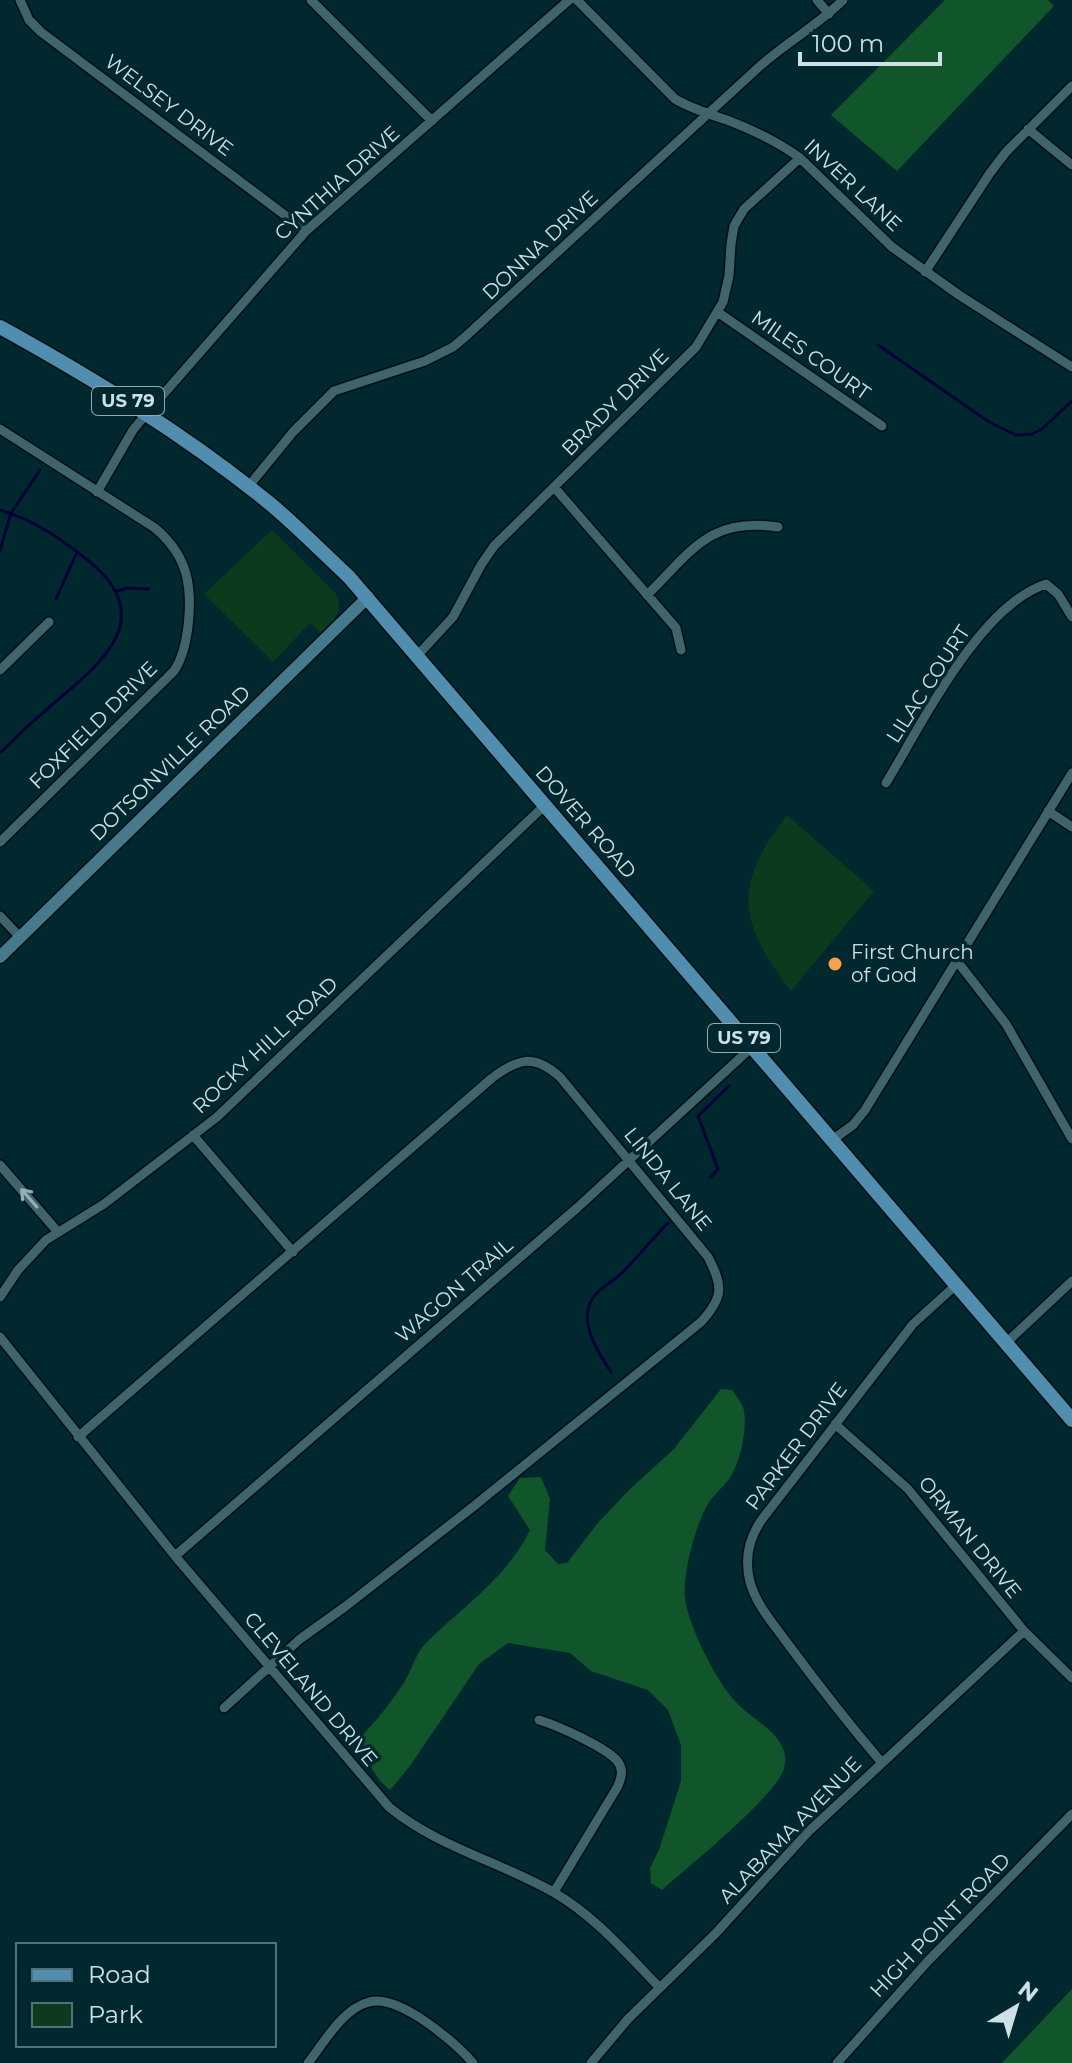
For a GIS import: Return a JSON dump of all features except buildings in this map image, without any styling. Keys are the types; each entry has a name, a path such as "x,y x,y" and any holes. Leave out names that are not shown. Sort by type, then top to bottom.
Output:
{"main road":[{"name":"DOVER ROAD","path":"0,327 147,413 248,487 311,541 368,597 1072,1420"},
{"name":"DOTSONVILLE ROAD","path":"0,957 368,597"}],"street":[{"name":"WELSEY DRIVE","path":"20,0 29,20 41,32 306,231"},
{"path":"311,0 432,121"},
{"name":"CYNTHIA DRIVE","path":"97,492 133,430 306,231 569,0"},
{"name":"INVER LANE","path":"577,0 675,99 769,138 800,158 873,231 925,272 1072,367"},
{"path":"817,0 829,14"},
{"name":"DONNA DRIVE","path":"248,487 300,425 334,391 408,367 453,347 780,48 829,14 843,0"},
{"path":"925,272 990,173 1028,129 1072,86"},
{"path":"1028,129 1072,165"},
{"name":"BRADY DRIVE","path":"417,656 453,617 486,556 696,347 719,313 729,276 734,226 753,199 800,158"},
{"name":"MILES COURT","path":"719,313 882,426"},
{"name":"FOXFIELD DRIVE","path":"0,429 155,528 175,549 188,586 187,633 177,667 0,842"},
{"path":"554,487 676,628 681,650"},
{"path":"647,595 700,543 717,531 742,525 778,527"},
{"name":"LILAC COURT","path":"886,783 961,661 985,629 1020,597 1032,588 1046,584 1058,594 1072,617"},
{"path":"0,670 49,622"},
{"path":"832,1140 853,1125 865,1110 1072,773"},
{"name":"ROCKY HILL ROAD","path":"57,1231 73,1225 104,1204 217,1117 545,805"},
{"path":"1048,811 1072,827"},
{"path":"0,916 20,937"},
{"path":"957,961 1006,1024 1072,1139"},
{"name":"WAGON TRAIL","path":"175,1556 577,1208 752,1047"},
{"name":"LINDA LANE","path":"78,1437 492,1078 517,1063 537,1062 560,1077 708,1257 720,1287 713,1308 696,1326 466,1512 300,1639 224,1708"},
{"path":"193,1135 293,1252"},
{"path":"0,1165 57,1231 34,1252 0,1297"},
{"path":"1006,1343 1072,1281"},
{"name":"PARKER DRIVE","path":"882,1763 833,1706 761,1608 750,1584 747,1561 752,1533 913,1324 956,1285"},
{"name":"CLEVELAND DRIVE","path":"0,1337 175,1556 374,1793 399,1816 554,1892 600,1926 659,1987"},
{"name":"ORMAN DRIVE","path":"835,1424 908,1489 1024,1631 1072,1678"},
{"name":"ALABAMA AVENUE","path":"591,2063 659,1987 716,1933 808,1832 1024,1631"},
{"path":"539,1720 555,1725 605,1752 618,1761 622,1769 618,1786 554,1892"},
{"name":"HIGH POINT ROAD","path":"837,2063 928,1961 1072,1814"},
{"path":"308,2063 341,2021 369,2002 404,2009 450,2040 473,2063"}],"green space":[{"path":"945,0 1048,0 1054,6 897,171 831,115"},
{"path":"272,530 336,594 339,606 330,624 321,633 310,623 273,662 204,594"},
{"path":"787,815 874,891 791,991 760,944 748,904 757,863"},
{"path":"721,1389 732,1390 739,1400 745,1427 738,1461 731,1476 710,1500 699,1524 688,1564 685,1598 697,1637 720,1680 735,1701 770,1731 783,1749 783,1771 776,1783 728,1832 662,1890 651,1883 650,1868 659,1850 681,1781 681,1745 668,1710 648,1690 591,1671 570,1653 508,1643 479,1664 410,1766 390,1790 380,1781 355,1743 405,1681 423,1647 483,1591 520,1547 530,1530 508,1496 520,1478 541,1477 550,1499 545,1550 558,1564 567,1563 597,1524 674,1449"},
{"path":"1072,1989 1072,2063 1002,2063"}],"waterway":[{"path":"878,345 989,422 1016,435 1032,434 1042,429 1072,401"},
{"path":"0,550 11,513 40,470"},
{"path":"0,510 36,525 80,554 111,584 121,605 120,624 113,643 100,661 0,753"},
{"path":"56,599 77,552"},
{"path":"117,591 149,589"},
{"path":"710,1178 718,1169 698,1116 729,1086"},
{"path":"611,1372 590,1333 590,1302 600,1290 623,1273 668,1223"}],"place":[{"name":"First Church of God","path":"835,964"}]}
